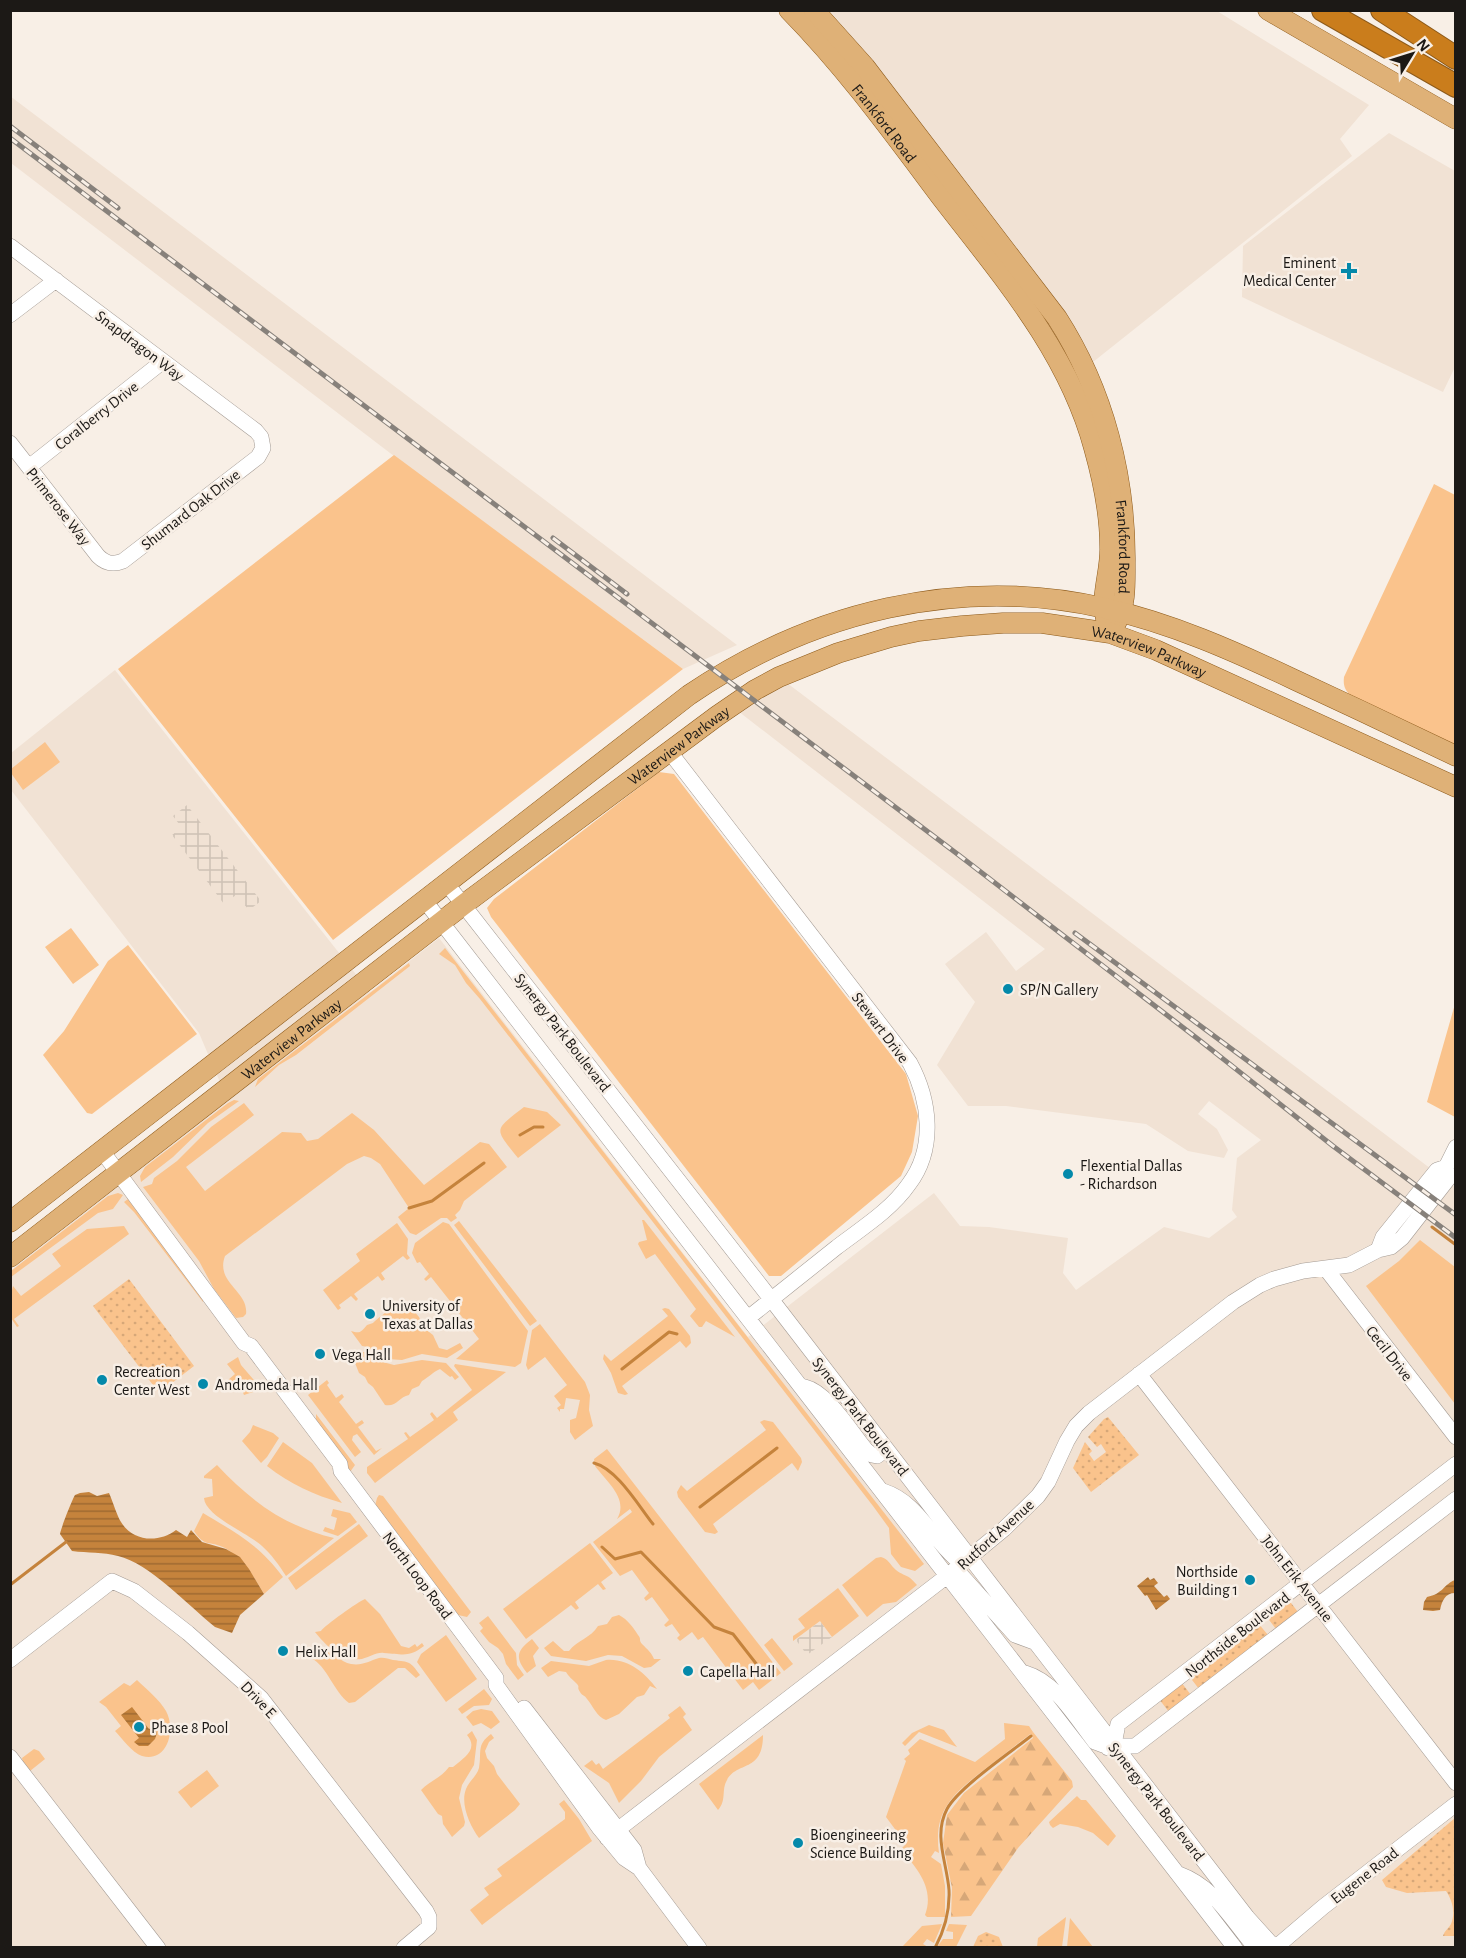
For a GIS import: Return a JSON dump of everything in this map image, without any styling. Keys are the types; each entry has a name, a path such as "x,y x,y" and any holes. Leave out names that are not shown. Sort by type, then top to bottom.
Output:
{"highway":[{"path":"1323,10 1455,86"},
{"path":"1382,10 1455,58"}],"main road":[{"name":"Frankford Road","path":"789,10 828,52 880,101 1057,318 1078,354 1103,416 1115,457 1121,491 1126,548 1112,610 1110,633"},
{"name":"Frankford Road","path":"814,10 865,67 880,101"},
{"path":"1268,10 1455,119"},
{"name":"Waterview Parkway","path":"10,1222 671,708 719,674 753,656 817,628 852,617 954,596 992,595 1056,600 1112,610 1225,647 1331,695 1455,756"},
{"path":"914,603 919,631"},
{"name":"Waterview Parkway","path":"10,1257 441,922 669,751 747,695 779,677 851,648 919,631 1003,623 1042,623 1110,633 1208,672 1455,787"},
{"path":"339,967 356,989"}],"street":[{"name":"Snapdragon Way","path":"10,246 256,431 261,437 263,448"},
{"path":"10,315 56,280"},
{"name":"Coralberry Drive","path":"29,467 162,362"},
{"name":"Primerose Way","path":"10,443 98,556 103,561 112,564"},
{"name":"Shumard Oak Drive","path":"112,564 123,561 258,457 263,448"},
{"name":"Stewart Drive","path":"669,751 910,1063 926,1104 928,1119 924,1149 918,1169 909,1186 868,1223 748,1318"},
{"name":"Synergy Park Boulevard","path":"447,884 771,1299 1247,1917 1275,1947"},
{"name":"Synergy Park Boulevard","path":"425,901 1235,1947"},
{"name":"Rutford Avenue","path":"612,1834 947,1576 1004,1529 1038,1496 1053,1473 1076,1426 1139,1374 1251,1290 1290,1274 1349,1265 1378,1250 1383,1238 1437,1170 1451,1170 1455,1147"},
{"name":"North Loop Road","path":"102,1151 244,1343 245,1351 333,1469 340,1471 496,1678 496,1685 534,1739 612,1834 624,1858 639,1868 699,1947"},
{"name":"Cecil Drive","path":"1326,1269 1455,1437"},
{"name":"John Erik Avenue","path":"1139,1374 1455,1783"},
{"path":"799,1385 813,1389 833,1408 872,1455 877,1456 886,1449"},
{"name":"Northside Boulevard","path":"1092,1762 1113,1744 1118,1724 1455,1464"},
{"path":"880,1490 896,1495 910,1506 955,1558 970,1558"},
{"name":"Northside Boulevard","path":"1113,1744 1135,1746 1455,1499"},
{"path":"947,1576 962,1576 1015,1635 1034,1642"},
{"name":"Drive E","path":"10,1660 112,1581 135,1591 188,1633 261,1698 426,1911 429,1917 429,1927 404,1947"},
{"path":"1022,1672 1045,1683 1061,1699 1095,1742 1103,1745 1113,1744"},
{"path":"11,1758 158,1947"},
{"name":"Eugene Road","path":"1275,1947 1455,1804"},
{"path":"1176,1873 1191,1878 1212,1894 1257,1947"}],"shaded area":[{"path":"830,11 1217,11 1369,105 1340,139 1352,156 1093,362 1082,339 886,77"},
{"path":"10,96 737,645 683,669 390,453 11,163"},
{"name":"Eminent Medical Center","path":"1389,133 1455,171 1455,367 1443,392 1242,297 1243,246"},
{"name":"University of Texas at Dallas","path":"115,670 370,992 439,938 748,1337 934,1193 960,1226 989,1227 1068,1238 1063,1273 1076,1290 1164,1227 1209,1238 1237,1217 1232,1210 1237,1158 1261,1140 1209,1101 1198,1114 1217,1129 1228,1150 1224,1158 1188,1151 1146,1124 1006,1106 968,1106 937,1065 975,1002 945,964 986,932 1016,971 1045,949 738,711 787,683 1455,1187 1455,1947 11,1947 11,1270 228,1101 199,1033 11,790 11,753"},
{"path":"187,805 261,901 249,910 236,895 224,904 172,835 182,828 173,816"},
{"path":"89,1492 97,1496 109,1493 121,1522 132,1534 154,1538 176,1530 187,1537 191,1530 202,1542 226,1549 240,1557 264,1594 240,1615 232,1633 215,1627 168,1586 130,1560 107,1554 72,1551 60,1534 75,1495"},
{"path":"1148,1577 1150,1580 1154,1578 1158,1583 1154,1586 1164,1597 1167,1595 1170,1599 1156,1610 1147,1595 1145,1596 1137,1586"},
{"path":"1455,1580 1455,1593 1444,1598 1440,1610 1423,1610 1427,1597 1437,1594"},
{"path":"820,1621 832,1637 807,1655 796,1640"},
{"name":"Phase 8 Pool","path":"132,1707 149,1729 155,1726 157,1733 155,1739 148,1746 139,1746 134,1742 139,1738 121,1715"}],"green space":[{"path":"394,455 683,669 333,940 118,669"},
{"path":"1434,484 1455,495 1455,746 1351,696 1344,683 1344,677"},
{"path":"45,742 60,762 23,790 11,773 11,769"},
{"path":"659,772 674,774 906,1074 918,1116 912,1152 901,1176 781,1276 769,1276 491,917 487,908 494,899"},
{"path":"71,928 99,965 73,984 45,947"},
{"path":"128,945 197,1034 92,1114 87,1113 43,1055 64,1031 108,961"},
{"path":"445,948 924,1564 915,1571 901,1567 891,1554 889,1528 873,1506 466,983 455,965 439,954"},
{"path":"409,963 410,966 296,1055 279,1065 255,1087 258,1079"},
{"path":"1455,1004 1456,1117 1427,1102"},
{"path":"234,1100 239,1101 208,1123 173,1157 141,1182 140,1176 145,1167"},
{"path":"244,1103 254,1115 186,1167 205,1191 282,1132 301,1133 307,1141 318,1139 352,1113 374,1130 424,1185 480,1142 489,1144 507,1167 464,1201 455,1215 457,1218 451,1222 447,1218 441,1218 416,1235 410,1233 398,1217 409,1208 380,1164 364,1156 347,1164 225,1256 224,1273 246,1306 246,1314 236,1318 214,1289 199,1261 143,1187 152,1184 154,1178 177,1161 211,1127"},
{"path":"524,1107 547,1112 561,1125 518,1158 504,1141 500,1130"},
{"path":"118,1193 123,1195 113,1209 98,1213 11,1277 11,1271 108,1196"},
{"path":"128,1199 203,1300 203,1302 124,1202"},
{"path":"642,1220 735,1337 706,1321 702,1327 699,1327 690,1316 696,1309 655,1254 646,1259 638,1244 647,1240"},
{"path":"459,1221 537,1321 530,1326 454,1225"},
{"path":"443,1222 449,1224 528,1331 521,1363 515,1367 456,1359 479,1339 452,1304 446,1308 444,1306 450,1301 431,1277 426,1281 424,1279 429,1274 420,1262 417,1263 412,1253 415,1243"},
{"path":"397,1223 408,1239 407,1254 410,1258 407,1260 403,1256 381,1273 385,1279 382,1281 378,1276 354,1294 358,1299 356,1301 351,1296 339,1305 341,1308 338,1310 323,1290 360,1261 356,1254"},
{"path":"124,1226 129,1234 14,1319 19,1326 17,1327 11,1318 13,1286 21,1296 61,1266 52,1254 87,1229"},
{"path":"1420,1240 1455,1267 1455,1404 1366,1286 1399,1261"},
{"path":"129,1279 194,1366 159,1393 93,1306"},
{"path":"402,1302 406,1302 419,1317 424,1328 433,1335 439,1348 447,1350 460,1343 463,1348 447,1358 422,1354 402,1360 387,1359 377,1355 368,1347 362,1346 351,1331 360,1332"},
{"path":"662,1309 669,1309 690,1336 691,1343 686,1348 680,1341 622,1386 628,1394 618,1393 603,1359 604,1354 611,1361 668,1316"},
{"path":"540,1324 585,1382 590,1395 589,1410 593,1426 575,1440 570,1432 570,1420 576,1418 580,1400 566,1398 564,1409 560,1409 560,1412 557,1408 561,1405 554,1396 567,1385 545,1357 528,1370 526,1365 532,1330"},
{"path":"361,1352 365,1352 375,1360 394,1365 422,1360 446,1363 459,1377 455,1380 440,1369 412,1389 409,1395 392,1405 385,1405 365,1377 359,1373 355,1363 348,1362"},
{"path":"238,1357 241,1365 259,1386 259,1390 244,1395 240,1385 234,1388 228,1380 235,1374 227,1364"},
{"path":"455,1364 506,1372 453,1412 458,1420 375,1483 367,1473 367,1467 408,1439 404,1433 406,1432 410,1437 434,1420 430,1414 432,1412 437,1418 472,1390 454,1366"},
{"path":"327,1380 329,1383 327,1385 336,1398 342,1394 344,1397 339,1402 356,1424 362,1420 364,1423 358,1427 376,1451 382,1448 374,1455 357,1434 352,1440 361,1452 355,1457 308,1395"},
{"path":"316,1414 355,1465 350,1472 316,1424"},
{"path":"1108,1417 1139,1455 1091,1492 1073,1468 1085,1442 1092,1451 1089,1454 1094,1461 1106,1452 1101,1444 1097,1447 1088,1437"},
{"path":"764,1420 773,1422 801,1458 802,1462 798,1471 792,1463 713,1524 718,1532 715,1534 705,1532 678,1497 677,1492 681,1485 687,1491 766,1430 760,1422"},
{"path":"253,1425 279,1438 261,1463 242,1441"},
{"path":"283,1442 312,1463 342,1503 303,1488 267,1466"},
{"path":"607,1449 781,1673 759,1690 753,1682 743,1690 703,1637 698,1640 692,1632 680,1641 677,1638 680,1635 672,1624 666,1627 664,1625 669,1620 652,1597 646,1601 644,1598 649,1593 632,1570 620,1576 593,1542 632,1512 630,1509 617,1519 620,1512 618,1498 595,1466 594,1459"},
{"path":"217,1465 256,1501 284,1519 299,1527 334,1538 286,1576 262,1546 219,1518 206,1505 204,1498 213,1496 212,1479 204,1478 204,1476"},
{"path":"379,1495 383,1496 471,1612 467,1617 458,1615 375,1506"},
{"path":"333,1509 350,1513 357,1522 338,1536 323,1531 325,1527 334,1530 337,1518 331,1516"},
{"path":"203,1513 256,1548 283,1577 264,1594 243,1562 225,1548 204,1542 194,1531"},
{"path":"359,1524 368,1536 296,1590 288,1578"},
{"path":"590,1543 613,1573 601,1582 606,1589 603,1590 598,1584 575,1602 579,1608 576,1610 571,1605 526,1639 503,1609"},
{"path":"881,1557 917,1585 896,1602 883,1604 867,1617 842,1585 876,1558"},
{"path":"838,1588 859,1616 832,1637 820,1621 793,1641 793,1636 805,1628 798,1619"},
{"path":"365,1599 380,1614 401,1646 409,1648 415,1644 417,1647 422,1643 424,1646 409,1654 381,1653 362,1659 348,1658 335,1652 315,1632 321,1631"},
{"path":"1288,1599 1298,1612 1276,1629 1266,1616"},
{"path":"619,1615 632,1626 654,1659 661,1659 651,1667 644,1668 622,1656 608,1655 586,1661 551,1656 544,1648 553,1641 564,1651 569,1651 598,1626 607,1624 612,1617"},
{"path":"488,1616 516,1653 517,1665 524,1675 518,1680 506,1664 503,1654 480,1631 483,1628 479,1623"},
{"path":"1258,1623 1268,1635 1199,1689 1189,1676"},
{"path":"446,1635 477,1679 446,1702 417,1662 421,1654"},
{"path":"772,1638 793,1664 784,1671 764,1645"},
{"path":"532,1639 539,1648 533,1656 536,1666 527,1673 520,1663 519,1655 523,1647"},
{"path":"321,1651 329,1652 351,1664 362,1664 381,1658 406,1662 412,1665 420,1675 416,1678 405,1668 398,1668 355,1702 349,1703 322,1667 311,1658"},
{"path":"606,1660 629,1664 647,1677 657,1689 650,1686 644,1695 637,1697 619,1714 606,1720 581,1694 578,1686 566,1672 559,1671 548,1677 541,1668 551,1661 589,1666"},
{"path":"137,1680 160,1703 169,1718 168,1743 164,1750 151,1757 138,1754 127,1745 115,1731 121,1726 99,1702 124,1683 130,1686"},
{"path":"1181,1682 1191,1695 1169,1712 1159,1699"},
{"path":"484,1689 492,1699 489,1705 474,1706 462,1714 458,1709"},
{"path":"680,1706 686,1714 683,1717 692,1730 659,1757 641,1781 619,1803 609,1783 584,1766 592,1760 596,1765 599,1763 603,1769 670,1718 668,1715"},
{"path":"481,1709 492,1711 500,1722 491,1729 481,1723 473,1726 466,1717 473,1711"},
{"path":"1004,1723 1029,1726 1033,1732 963,1787 942,1814 938,1838 939,1853 935,1851 931,1857 941,1864 945,1886 945,1917 927,1917 925,1915 928,1896 923,1879 901,1849 906,1844 886,1817 906,1761 904,1759 910,1754 908,1750 920,1739 975,1762 1005,1739"},
{"path":"929,1725 944,1730 957,1747 919,1732 905,1746 902,1743 912,1733"},
{"path":"472,1731 477,1740 474,1765 462,1785 459,1798 465,1822 464,1826 452,1837 443,1824 442,1816 438,1814 421,1790 469,1753 471,1745 467,1735"},
{"path":"1033,1732 1072,1781 1073,1787 1018,1848 971,1916 951,1917 952,1888 943,1843 947,1815 964,1793 1033,1738 1030,1733"},
{"path":"491,1734 494,1738 489,1742 485,1751 487,1758 520,1804 479,1838 467,1815 464,1795 467,1786 477,1774 481,1745"},
{"path":"763,1735 759,1755 749,1765 731,1774 727,1780 718,1810 699,1784"},
{"path":"34,1749 39,1751 45,1759 30,1771 22,1758"},
{"path":"207,1770 219,1786 191,1808 178,1792"},
{"path":"1077,1796 1081,1800 1086,1800 1116,1836 1108,1846 1093,1833 1078,1827 1060,1824 1053,1828 1050,1825 1049,1822"},
{"path":"564,1800 592,1841 482,1925 470,1910 489,1895 484,1888 502,1876 497,1869 565,1819 565,1812 559,1804"},
{"path":"1455,1818 1455,1936 1443,1936 1451,1924 1453,1915 1452,1902 1446,1891 1407,1893 1386,1887 1382,1880"},
{"path":"1066,1917 1062,1947 1037,1947 1038,1938"},
{"path":"1070,1918 1093,1947 1067,1947"},
{"path":"942,1924 934,1943 927,1939 923,1944 928,1947 902,1947 922,1926"},
{"path":"949,1924 967,1925 956,1947 937,1947 943,1939 953,1939 953,1932 946,1931"},
{"path":"986,1932 999,1937 1003,1947 973,1947 978,1936"}],"waterway":[{"path":"520,1135 534,1127 543,1127"},
{"path":"409,1208 432,1201 484,1163"},
{"path":"1432,1227 1456,1245"},
{"path":"622,1369 669,1332 677,1334"},
{"path":"700,1507 777,1448"},
{"path":"594,1463 611,1472 619,1480 653,1524"},
{"path":"10,1585 66,1542"},
{"path":"602,1547 615,1559 641,1552 714,1627 733,1634 765,1675"},
{"path":"935,1948 944,1927 949,1905 948,1880 941,1839 941,1829 947,1809 973,1781 1031,1736"}],"railway":[{"path":"10,126 118,208"},
{"path":"10,138 960,856 1333,1146 1456,1238"},
{"path":"553,538 627,594"},
{"path":"1075,933 1456,1215"}],"place":[{"name":"Eminent Medical Center","path":"1349,271"},
{"name":"SP/N Gallery","path":"1008,989"},
{"name":"Flexential Dallas - Richardson","path":"1068,1174"},
{"name":"University of Texas at Dallas","path":"370,1314"},
{"name":"Vega Hall","path":"320,1354"},
{"name":"Recreation Center West","path":"102,1380"},
{"name":"Andromeda Hall","path":"203,1384"},
{"name":"Northside Building 1","path":"1250,1580"},
{"name":"Helix Hall","path":"283,1651"},
{"name":"Capella Hall","path":"688,1671"},
{"name":"Phase 8 Pool","path":"139,1727"},
{"name":"Bioengineering Science Building","path":"798,1843"}]}
